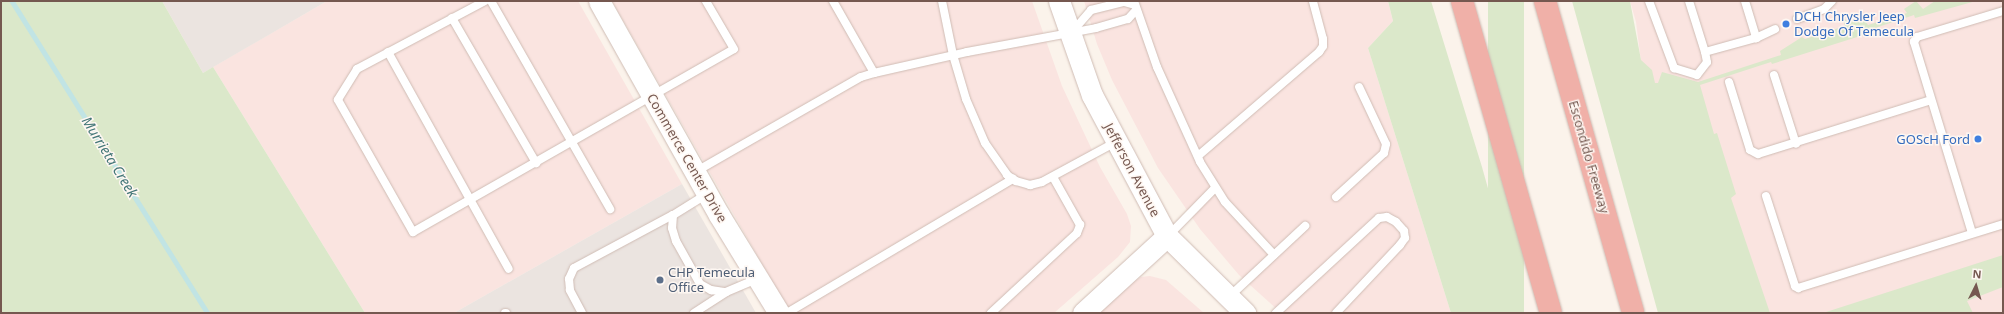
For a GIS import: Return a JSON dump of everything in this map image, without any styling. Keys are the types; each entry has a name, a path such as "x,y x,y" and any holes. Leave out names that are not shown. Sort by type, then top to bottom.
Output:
{"highway":[{"path":"1462,1 1550,313"},
{"name":"Escondido Freeway","path":"1545,1 1633,313"}],"street":[{"name":"Commerce Center Drive","path":"599,1 707,194 779,313"},
{"name":"Jefferson Avenue","path":"1059,1 1092,95 1167,236 1235,306"},
{"path":"1083,313 1167,236"}],"lane":[{"path":"486,1 357,69 338,100 413,232 653,97 734,49 706,1"},
{"path":"491,1 610,209"},
{"path":"832,1 874,73"},
{"path":"942,1 953,55 966,99 985,143 1007,175 1013,179 1030,185 1053,177 1116,142"},
{"path":"1198,156 1319,52 1323,46 1323,38 1313,1"},
{"path":"1649,1 1674,68 1697,75 1707,62 1689,1"},
{"path":"1745,1 1756,38"},
{"path":"1797,20 1824,9 1832,1"},
{"path":"1070,34 1092,10 1124,2 1135,5"},
{"path":"695,172 861,77 953,55 1070,34 1128,19 1135,5"},
{"path":"1135,5 1157,67 1198,156 1215,188 1274,255"},
{"path":"1972,233 1914,39 2003,11"},
{"path":"452,18 536,163"},
{"path":"1705,52 1756,38 1775,29"},
{"path":"388,52 509,269"},
{"path":"1774,75 1796,144"},
{"path":"1729,82 1750,150 1764,154 1931,100"},
{"path":"1336,198 1384,153 1386,144 1358,87"},
{"path":"991,313 1077,233 1080,225 1053,177"},
{"path":"787,313 1013,179"},
{"path":"1167,236 1215,188"},
{"path":"582,313 570,290 569,279 574,268 707,194"},
{"path":"1766,196 1795,286 1798,288 2003,224"},
{"path":"673,214 672,228 676,241 700,284 711,290 726,292"},
{"path":"1276,313 1379,218 1387,217 1396,222 1404,231 1404,238 1400,245 1336,313"},
{"path":"1235,306 1274,255 1305,226"},
{"path":"694,313 726,292 758,278"}],"shaded area":[{"path":"162,1 327,1 203,73"},
{"path":"327,1 578,1 682,184 454,313 365,313 213,67"},
{"path":"612,1 1032,1 1062,86 1100,167 1127,214 1131,226 1130,242 1118,257 1054,313 790,313"},
{"path":"1084,1 1388,1 1393,21 1368,48 1451,313 1281,313 1239,275 1200,229 1158,168 1112,80 1097,44"},
{"path":"1630,1 2003,1 2003,313 1695,313 1647,109 1636,22"},
{"path":"682,184 756,313 454,313"},
{"path":"1150,276 1166,280 1204,313 1100,313 1133,282 1141,277"}],"green space":[{"path":"1,1 162,1 203,73 213,67 365,313 1,313"},
{"path":"1388,1 1431,1 1482,167 1523,313 1451,313 1368,48 1393,21"},
{"path":"1488,1 1524,1 1524,313 1488,313"},
{"path":"1572,1 1630,1 1641,60 1652,70 1655,83 1658,83 1662,72 1698,82 1781,55 1780,51 1802,37 1805,39 1845,26 1841,15 1848,22 1861,15 1868,25 1907,13 1904,9 1916,1 1923,9 1935,1 1976,1 1915,18 1914,15 1872,29 1873,32 1700,85 1714,134 1717,133 1736,194 1731,198 1770,313 1658,313"},
{"path":"2003,255 2003,287 1967,301 1973,313 1823,313"}],"waterway":[{"name":"Murrieta Creek","path":"12,1 208,313"}],"place":[{"name":"DCH Chrysler Jeep Dodge Of Temecula","path":"1786,24"},
{"name":"GOScH Ford","path":"1978,139"},
{"name":"CHP Temecula Office","path":"660,280"}]}
